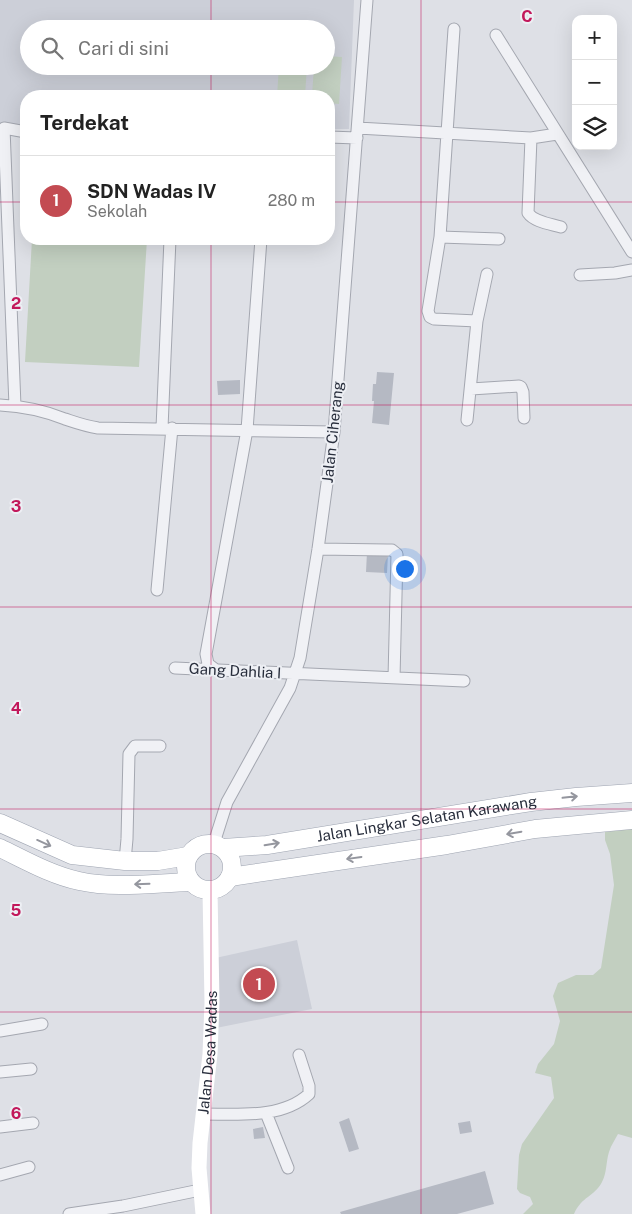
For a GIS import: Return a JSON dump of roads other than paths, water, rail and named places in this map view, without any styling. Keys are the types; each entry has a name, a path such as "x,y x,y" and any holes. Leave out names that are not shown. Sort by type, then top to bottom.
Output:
{"main road":[{"name":"Jalan Lingkar Selatan Karawang","path":"218,846 267,845 531,802 632,793"},
{"name":"Jalan Lingkar Selatan Karawang","path":"230,877 447,845 535,829 632,820"},
{"path":"0,823 72,855 125,861 158,861 188,856"},
{"path":"203,844 218,846 229,853 233,869 230,877 222,886 203,890 191,882 186,874 185,866 188,856 194,848 203,844"},
{"path":"0,848 54,873 78,881 130,884 191,882"},
{"name":"Jalan Desa Wadas","path":"203,1214 200,1190 200,1143 210,1054 212,1003 210,890"}],"street":[{"name":"Jalan Ciherang","path":"218,846 227,802 272,722 295,674 300,658 334,432 367,0"},
{"path":"454,29 440,237 428,314 434,319 477,321"},
{"path":"496,35 632,252"},
{"path":"15,406 4,128 20,131"},
{"path":"335,136 358,133 447,134 531,138 557,134"},
{"path":"531,138 528,213 537,220 561,227"},
{"path":"440,237 498,239"},
{"path":"157,590 167,428 170,245"},
{"path":"216,670 208,664 206,654 247,430 261,245"},
{"path":"580,275 632,270"},
{"path":"467,420 477,321 487,274"},
{"path":"471,389 522,387 524,418"},
{"path":"0,405 15,406 62,418 86,427 334,432"},
{"path":"318,548 392,550 397,554 394,678"},
{"name":"Gang Dahlia I","path":"174,668 464,681"},
{"path":"125,861 130,754 135,746 160,746"},
{"path":"0,1031 42,1024"},
{"path":"203,1114 266,1113 282,1109 309,1094 310,1086 299,1055"},
{"path":"0,1072 31,1068"},
{"path":"266,1113 288,1168"},
{"path":"0,1127 33,1122"},
{"path":"0,1175 29,1167"},
{"path":"69,1214 124,1210 200,1190"}],"place":[{"name":"SDN Wadas IV","path":"259,984"}]}
